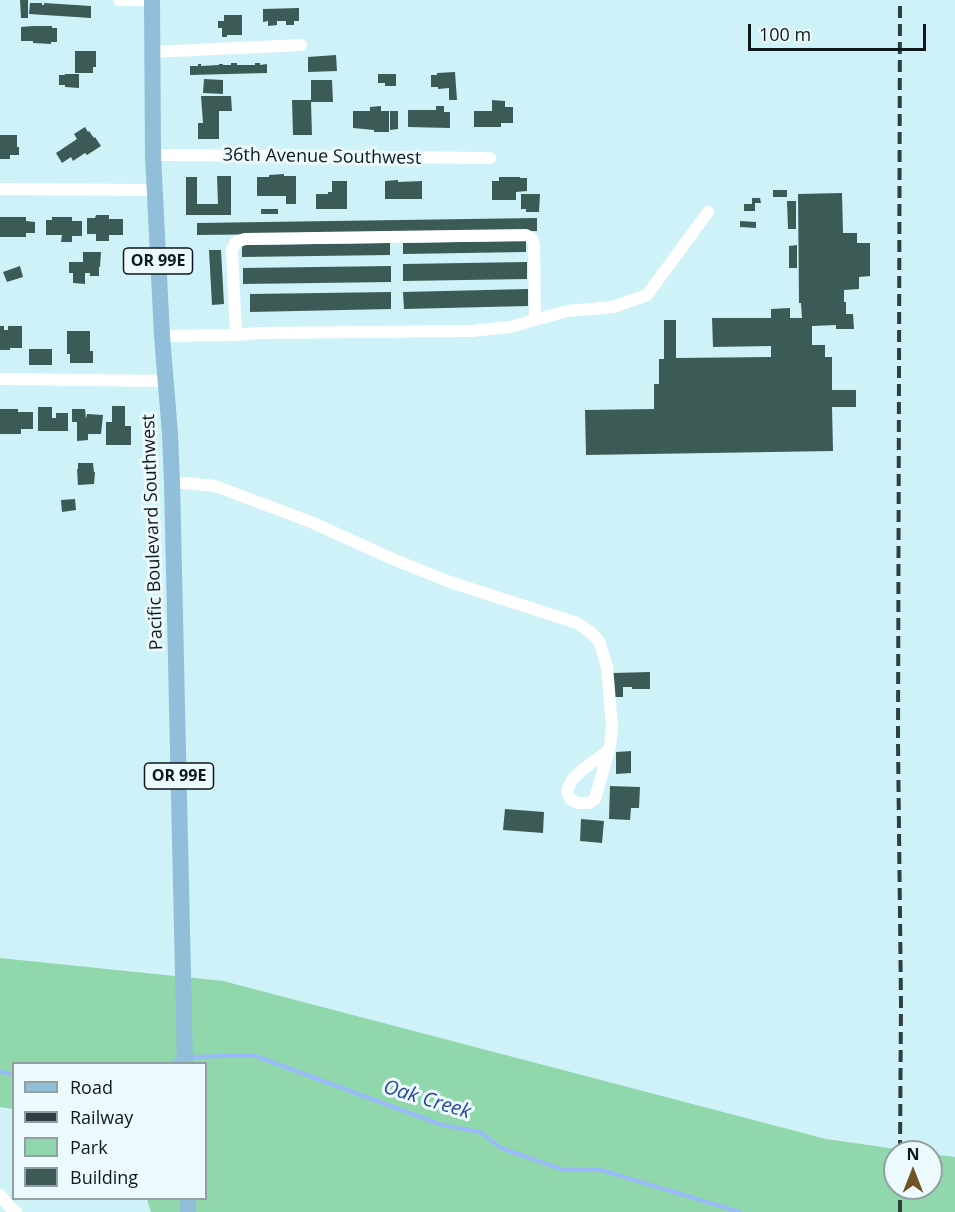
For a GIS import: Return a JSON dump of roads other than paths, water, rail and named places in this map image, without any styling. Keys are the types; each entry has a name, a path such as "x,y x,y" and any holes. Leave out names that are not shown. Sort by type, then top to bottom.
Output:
{"main road":[{"name":"Pacific Boulevard Southwest","path":"152,0 153,155 172,482 185,1062"}],"street":[{"path":"119,0 152,0"},
{"path":"152,52 301,45"},
{"name":"36th Avenue Southwest","path":"153,155 490,159"},
{"path":"0,189 155,190"},
{"path":"162,336 472,331 510,327 567,311 614,308 647,295 708,212"},
{"path":"236,335 232,250 236,242 245,239 526,235 532,238 534,245 535,320"},
{"path":"0,379 166,381"},
{"path":"172,482 214,486 311,522 450,582 577,623 598,641 607,667 612,726 609,750"},
{"path":"0,1195 16,1212"}],"waterway":[{"name":"Oak Creek","path":"191,1057 253,1055 442,1125 480,1132 501,1148 564,1170 601,1170 740,1212"},
{"name":"Oak Creek","path":"174,1062 180,1058"},
{"name":"Oak Creek","path":"0,1072 12,1074"}],"railway":[{"path":"900,0 898,742 900,1140"},
{"path":"900,1200 900,1212"}]}
